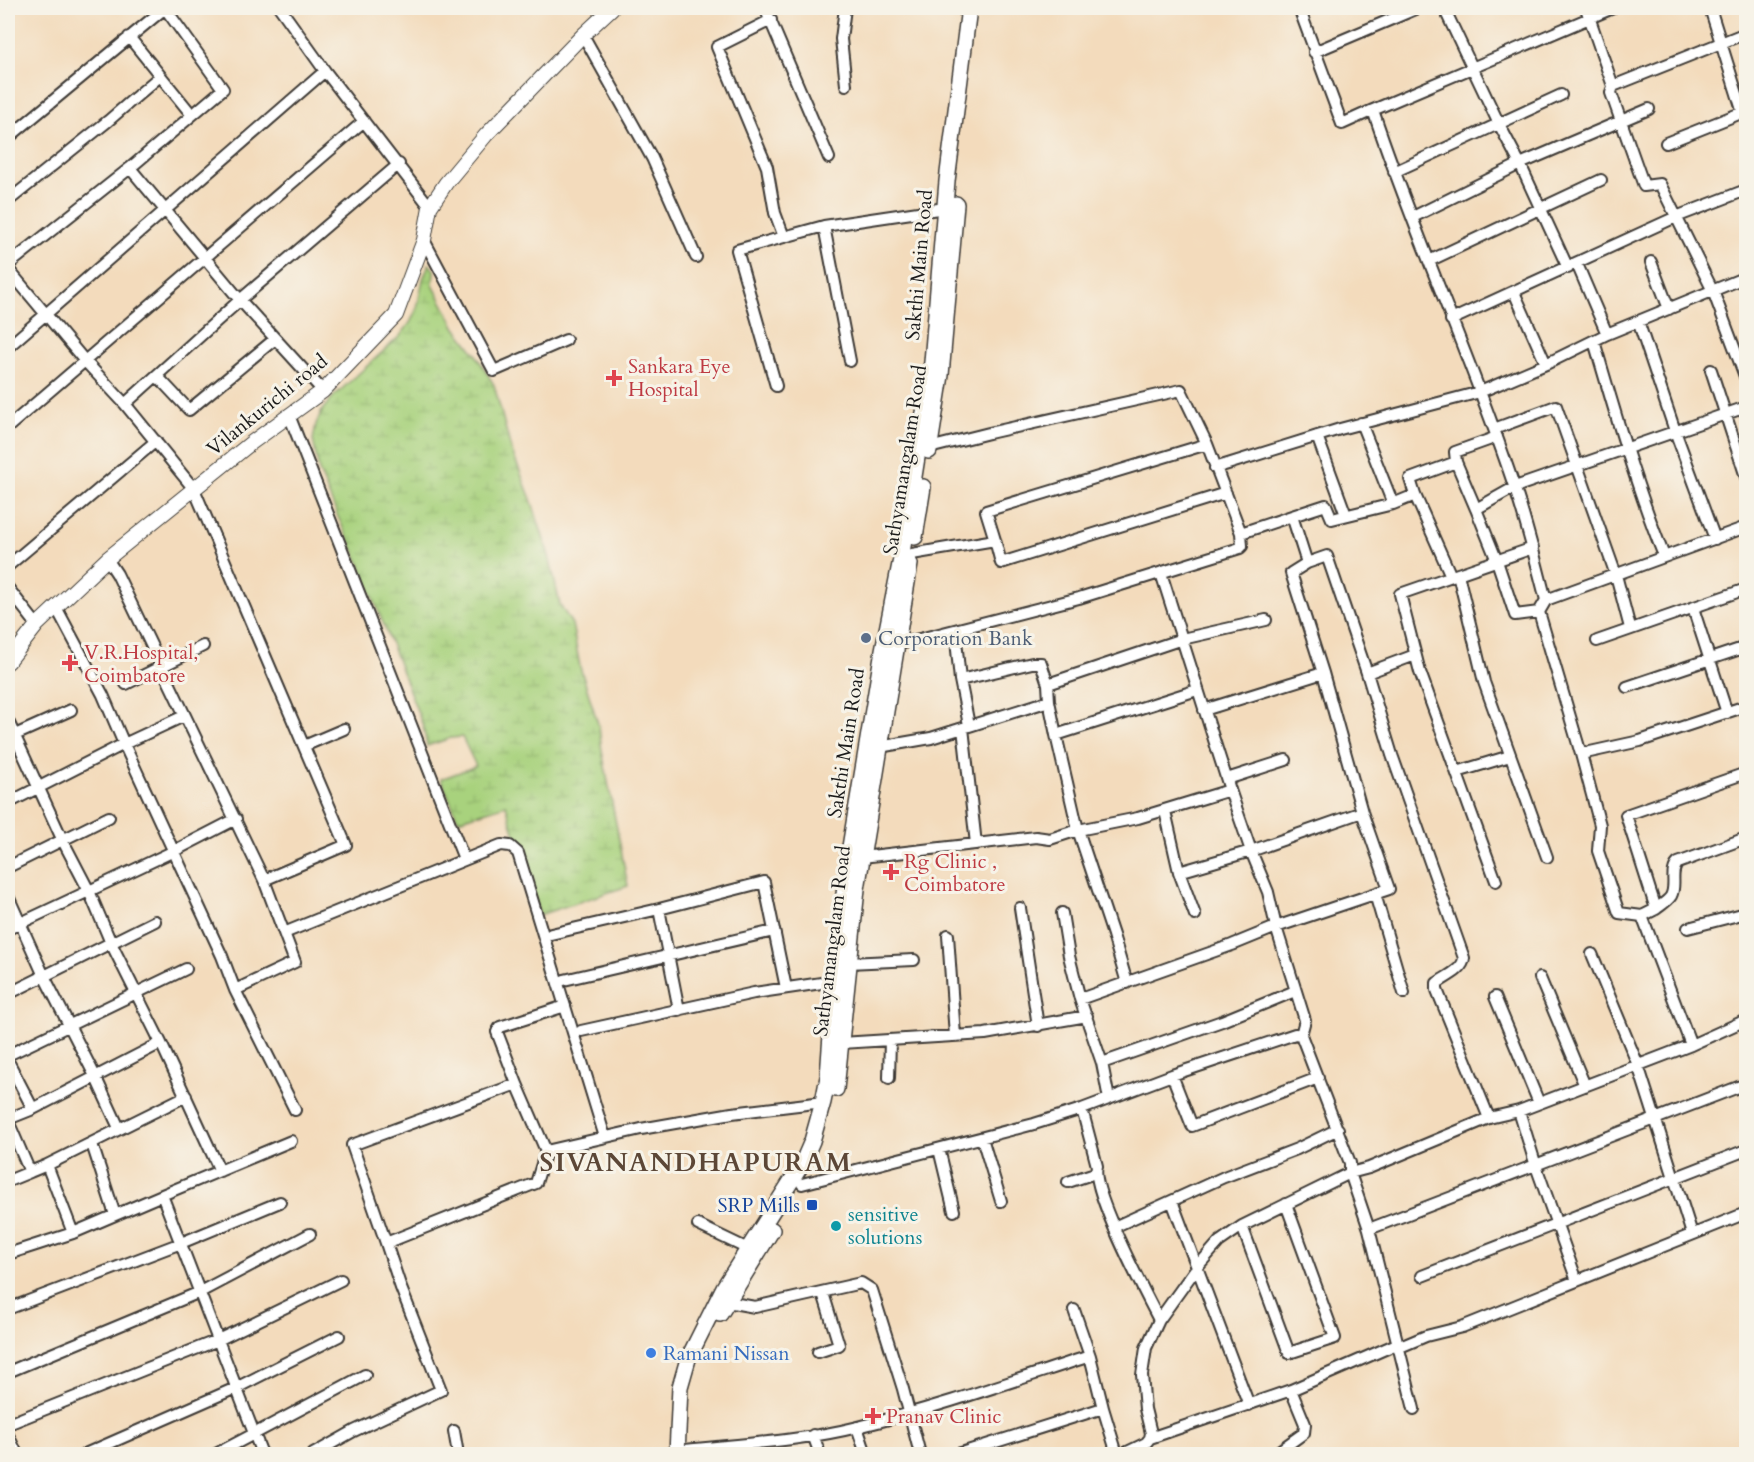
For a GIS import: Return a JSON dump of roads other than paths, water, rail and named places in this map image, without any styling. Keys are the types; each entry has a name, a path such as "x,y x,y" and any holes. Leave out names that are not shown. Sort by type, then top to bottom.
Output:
{"highway":[{"name":"Sakthi Main Road","path":"683,1453 680,1387 688,1359 724,1287 802,1164 813,1141 828,1077 835,981 853,874 883,650 901,559 932,362 948,169 969,8"},
{"name":"Sathyamangalam Road","path":"683,1453 690,1387 698,1360 727,1302 810,1171 833,1102 842,1043 853,874 862,857 941,375 957,179 980,8"}],"main road":[{"name":"Vilankurichi road","path":"8,662 37,625 107,559 323,390 396,315 424,240 430,207 446,183 486,135 583,34 612,8"}],"street":[{"path":"8,138 165,8 223,89 8,267 194,489 346,845 264,880"},
{"path":"280,8 325,71 430,207"},
{"path":"765,8 829,158"},
{"path":"845,8 841,39 846,85"},
{"path":"1299,8 1341,124 1473,68 1588,13 1613,8"},
{"path":"1314,52 1418,8"},
{"path":"1444,8 1539,208 1607,334"},
{"path":"1666,143 1745,112 1720,45 1710,8"},
{"path":"1588,13 1613,86 1611,93 1644,186 1660,184 1713,291 1746,380"},
{"path":"771,20 717,47 767,167 775,213 784,237"},
{"path":"1613,86 1746,33"},
{"path":"583,34 652,158 696,257"},
{"path":"129,37 192,114"},
{"path":"8,347 325,71"},
{"path":"8,201 160,76"},
{"path":"1394,172 1561,95"},
{"path":"1373,110 1394,172 1515,488 1546,600"},
{"path":"1413,217 1520,164 1649,110"},
{"path":"8,427 364,121"},
{"path":"125,404 240,300 399,164"},
{"path":"130,168 240,300 323,390"},
{"path":"1429,261 1601,180"},
{"path":"1451,320 1677,217 1746,190"},
{"path":"776,386 737,249 824,226 945,208"},
{"path":"824,226 850,361"},
{"path":"424,240 494,371 566,340"},
{"path":"1651,262 1668,309"},
{"path":"1215,468 1361,423 1480,392 1546,364 1607,334 1746,277"},
{"path":"1514,292 1546,364"},
{"path":"1638,321 1715,539"},
{"path":"157,376 189,410 275,339"},
{"path":"1594,341 1648,517 1664,556"},
{"path":"1711,370 1746,477"},
{"path":"896,645 1078,598 1242,546 1241,533 1207,444 1181,390 929,448"},
{"path":"1539,612 1515,615 1497,561 1456,462 1455,452 1556,406 1616,575 1630,628"},
{"path":"1476,509 1515,488 1746,406"},
{"path":"289,415 464,859"},
{"path":"1361,423 1393,504"},
{"path":"1317,436 1346,515"},
{"path":"8,566 156,441"},
{"path":"1207,444 986,511 1001,563 1226,493"},
{"path":"1456,462 1410,479 1414,495 1454,575 1484,682 1547,857"},
{"path":"1241,533 1326,505 1332,519 1393,504 1414,495"},
{"path":"1292,516 1307,563"},
{"path":"1746,527 1546,600 1539,612 1600,825 1598,852 1619,913 1642,916 1656,909 1670,898 1673,891 1675,866 1678,863 1746,838"},
{"path":"912,554 995,540"},
{"path":"1496,881 1420,672 1400,594 1533,548"},
{"path":"1080,999 1276,927 1389,889 1362,812 1323,673 1291,573 1307,563 1327,556 1392,755 1464,958 1460,968 1437,983 1437,990 1489,1118"},
{"path":"107,559 117,573 184,716 236,819 264,880 295,962 235,990"},
{"path":"1161,573 1251,851 1268,892 1276,927 1305,1020 1301,1035 1350,1163 1350,1173 1369,1229 1414,1409"},
{"path":"8,588 37,625"},
{"path":"1597,641 1746,589"},
{"path":"56,608 103,695 222,956 235,990 295,1110"},
{"path":"1693,608 1726,713"},
{"path":"1048,684 1182,639 1266,620"},
{"path":"955,630 976,844"},
{"path":"126,684 203,646"},
{"path":"1627,687 1746,647"},
{"path":"1367,673 1416,655"},
{"path":"960,680 1032,663 1041,663 1048,684 1049,701 1078,830 1127,983"},
{"path":"1204,710 1323,673"},
{"path":"1056,735 1197,690"},
{"path":"879,747 931,738 1049,701"},
{"path":"1581,753 1640,741 1746,706"},
{"path":"15,735 71,710"},
{"path":"8,804 184,716"},
{"path":"8,721 220,1171"},
{"path":"304,746 344,729"},
{"path":"1457,772 1510,756"},
{"path":"862,857 1036,837 1050,839 1078,830 1165,811 1286,760"},
{"path":"1656,909 1626,815 1746,773"},
{"path":"1165,811 1179,872 1195,915"},
{"path":"1179,872 1251,851 1362,812"},
{"path":"8,867 109,817"},
{"path":"8,929 174,851 236,819"},
{"path":"284,933 464,859 501,845 510,846 518,853 605,1137"},
{"path":"551,934 764,882 786,988"},
{"path":"1375,894 1404,993"},
{"path":"8,896 44,976 119,1128"},
{"path":"1020,908 1038,1026"},
{"path":"659,909 679,1010"},
{"path":"1062,913 1068,956 1102,1063 1109,1100"},
{"path":"1688,928 1746,913"},
{"path":"1642,916 1691,1045"},
{"path":"8,994 155,921"},
{"path":"564,980 774,931"},
{"path":"948,934 955,1036"},
{"path":"1592,954 1638,1065 1692,1234"},
{"path":"848,963 914,960"},
{"path":"8,1055 186,969"},
{"path":"1540,978 1585,1086"},
{"path":"581,1031 754,993 835,981"},
{"path":"1102,1063 1295,991"},
{"path":"1495,997 1539,1103"},
{"path":"386,1243 536,1183 546,1151 497,1032 500,1027 565,1006"},
{"path":"842,1043 985,1034 1087,1016"},
{"path":"1123,1455 1146,1443 1150,1438 1142,1375 1146,1348 1159,1320 1197,1267 1219,1242 1242,1226 1350,1173 1369,1168 1489,1118 1519,1111 1585,1086 1691,1045 1746,1020"},
{"path":"802,1184 982,1138 1082,1109 1172,1075 1295,1034 1301,1035"},
{"path":"889,1078 890,1040"},
{"path":"30,1172 8,1120 96,1078 161,1043"},
{"path":"8,1062 33,1109"},
{"path":"1172,1075 1192,1126 1318,1078"},
{"path":"313,1455 354,1431 441,1390 401,1288 352,1145 517,1084"},
{"path":"1369,1229 1746,1084"},
{"path":"8,1181 92,1144 119,1128 186,1096"},
{"path":"546,1151 605,1137 732,1113 823,1102"},
{"path":"1082,1109 1097,1166 1095,1173 1114,1227 1159,1320"},
{"path":"1519,1111 1577,1281"},
{"path":"1114,1227 1338,1129"},
{"path":"982,1138 1001,1202"},
{"path":"8,1254 73,1233 291,1140"},
{"path":"92,1144 115,1215"},
{"path":"939,1149 954,1211"},
{"path":"1422,1276 1746,1150"},
{"path":"47,1165 73,1233"},
{"path":"1068,1182 1095,1173"},
{"path":"162,1196 238,1387 262,1455"},
{"path":"1172,1201 1249,1405"},
{"path":"8,1307 181,1243 280,1202"},
{"path":"1242,1226 1290,1353 1335,1338 1286,1204"},
{"path":"1150,1438 1291,1390 1399,1345 1462,1327 1746,1213"},
{"path":"698,1225 748,1249"},
{"path":"8,1372 200,1292 310,1234"},
{"path":"8,1424 218,1340 340,1280"},
{"path":"727,1302 755,1307 861,1283 872,1290 903,1389 920,1455"},
{"path":"818,1352 838,1345 823,1293"},
{"path":"1074,1310 1090,1356 1117,1455"},
{"path":"85,1455 238,1387 339,1336"},
{"path":"683,1453 857,1427 971,1395 1090,1356"},
{"path":"216,1455 365,1375"},
{"path":"1278,1455 1279,1451 1304,1433 1305,1424 1291,1390"},
{"path":"958,1455 1103,1408"},
{"path":"857,1427 866,1455"},
{"path":"454,1431 458,1455"},
{"path":"8,1435 17,1455"},
{"path":"813,1435 820,1455"}],"place":[{"name":"Sankara Eye Hospital","path":"614,378"},
{"name":"Corporation Bank","path":"866,638"},
{"name":"V.R.Hospital, Coimbatore","path":"70,663"},
{"name":"Rg Clinic , Coimbatore","path":"891,872"},
{"name":"SRP Mills","path":"812,1205"},
{"name":"sensitive solutions","path":"836,1226"},
{"name":"Ramani Nissan","path":"651,1353"},
{"name":"Pranav Clinic","path":"873,1416"}],"district":[{"name":"SIVANANDHAPURAM","path":"696,1162"}]}
